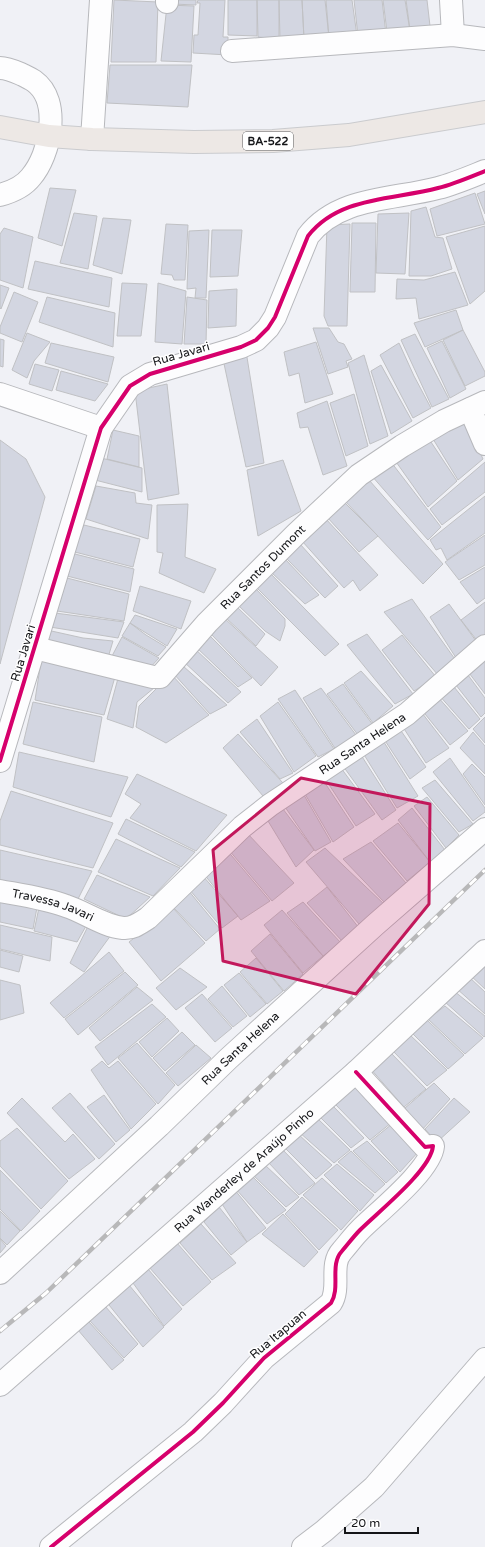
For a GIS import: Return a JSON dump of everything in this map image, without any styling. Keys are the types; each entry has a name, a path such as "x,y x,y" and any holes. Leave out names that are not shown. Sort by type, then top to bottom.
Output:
{"main road":[{"name":"BA-522","path":"0,127 49,136 194,142 273,141 349,135 485,112"}],"street":[{"path":"92,138 101,0"},
{"path":"451,0 453,35"},
{"path":"232,51 453,35 485,39"},
{"path":"0,68 17,72 35,82 42,90 48,103 51,116 49,136 42,159 31,178 2,197"},
{"name":"Rua Javari","path":"0,761 101,428 130,386 150,374 241,347 256,340 268,328 275,318 308,236 320,222 342,210 365,202 439,188 485,171"},
{"path":"0,394 101,428"},
{"path":"477,405 485,444"},
{"name":"Rua Santos Dumont","path":"35,648 153,677 160,677 208,623 296,534 360,476 402,446 477,405"},
{"name":"Rua Santa Helena","path":"104,923 122,928 129,928 148,918 242,827 270,805 407,714 485,646"},
{"name":"Rua Santa Helena","path":"0,1274 159,1126 234,1053 375,924 485,829"},
{"name":"Travessa Javari","path":"0,891 66,906 104,923"},
{"name":"Rua Wanderley de Araújo Pinho","path":"0,1385 356,1072 485,951"},
{"name":"Rua Itapuan","path":"50,1547 193,1432 223,1403 264,1358 331,1303 336,1291 335,1269 340,1253 360,1230 398,1195 421,1170 430,1156 433,1146 425,1147 356,1072"},
{"path":"303,1547 324,1531 374,1487 485,1359"}],"highlighted area":[{"path":"301,778 430,804 429,904 356,994 223,961 213,850"}],"building":[{"path":"114,0 158,2 156,62 111,62"},
{"path":"172,0 196,0 196,5 172,4"},
{"path":"198,0 225,0 223,37 228,37 228,55 193,53 194,35 198,35 200,3 197,3"},
{"path":"228,0 257,0 257,36 228,35"},
{"path":"257,0 279,0 279,39 258,37"},
{"path":"279,0 302,0 304,39 280,39"},
{"path":"302,0 325,0 329,38 304,39"},
{"path":"326,0 352,0 357,36 329,38"},
{"path":"354,0 382,0 386,34 358,36"},
{"path":"383,0 405,0 410,31 387,32"},
{"path":"406,0 427,0 430,26 410,30"},
{"path":"167,5 194,6 191,62 161,61"},
{"path":"110,65 192,65 188,107 107,103"},
{"path":"50,188 76,190 62,246 38,238"},
{"path":"485,191 485,214 477,194"},
{"path":"475,193 485,224 437,236 430,209"},
{"path":"426,207 435,237 443,238 452,269 431,276 409,276 411,211"},
{"path":"74,213 97,216 88,269 60,263"},
{"path":"409,213 405,274 376,273 378,214"},
{"path":"103,218 131,220 122,274 93,265"},
{"path":"352,223 376,223 375,292 350,292"},
{"path":"166,224 188,225 185,280 174,280 172,275 161,274"},
{"path":"350,224 347,326 328,326 324,316 327,225"},
{"path":"485,226 485,291 470,304 446,237"},
{"path":"4,228 33,237 23,288 0,280 0,234"},
{"path":"209,230 206,298 195,298 196,288 187,289 189,231"},
{"path":"212,230 242,230 238,276 210,277"},
{"path":"35,261 112,278 109,307 28,289"},
{"path":"455,272 468,305 419,319 416,298 396,299 397,279 424,280"},
{"path":"122,283 147,284 141,336 117,336"},
{"path":"158,283 186,291 182,344 155,342"},
{"path":"0,285 9,288 1,309 0,308"},
{"path":"237,289 236,326 208,328 209,291"},
{"path":"14,292 38,302 22,342 0,333 0,327"},
{"path":"47,297 115,313 113,347 39,322"},
{"path":"187,297 207,300 206,344 184,344"},
{"path":"456,310 463,330 425,347 414,323"},
{"path":"313,328 329,328 338,342 344,344 352,359 346,361 348,367 328,374"},
{"path":"463,330 485,372 485,376 465,386 443,340"},
{"path":"27,333 50,342 34,361 27,378 12,370"},
{"path":"415,334 449,399 432,407 401,340"},
{"path":"0,339 4,340 3,367 0,366"},
{"path":"442,341 466,389 450,398 427,348"},
{"path":"316,342 333,394 305,403 299,373 289,376 284,352"},
{"path":"51,343 114,357 108,382 45,363"},
{"path":"399,343 431,408 413,418 380,355"},
{"path":"246,351 264,463 246,467 223,359"},
{"path":"364,355 388,436 370,444 348,363"},
{"path":"35,364 59,370 52,391 29,384"},
{"path":"381,365 412,421 391,434 371,371"},
{"path":"61,371 108,384 95,401 56,390"},
{"path":"167,384 179,494 148,500 135,391"},
{"path":"354,394 368,446 346,456 330,403"},
{"path":"327,401 347,466 323,475 308,427 300,428 297,413"},
{"path":"463,416 483,459 458,480 430,434"},
{"path":"113,430 139,436 139,467 107,459"},
{"path":"427,436 457,481 428,507 394,459"},
{"path":"0,440 26,459 45,497 0,664"},
{"path":"101,458 142,468 142,492 95,480"},
{"path":"283,460 301,511 258,536 247,470"},
{"path":"391,462 441,527 428,540 371,475"},
{"path":"485,462 485,492 442,525 430,509"},
{"path":"369,480 443,564 423,584 345,501"},
{"path":"96,486 135,493 136,503 152,505 148,539 86,519"},
{"path":"485,496 485,533 447,560 441,548 436,550 430,540"},
{"path":"344,502 378,536 359,552 327,517"},
{"path":"188,504 185,557 216,569 204,593 159,573 163,553 157,552 157,505"},
{"path":"325,518 378,575 360,591 353,580 344,588 302,541"},
{"path":"84,525 140,539 133,567 71,551"},
{"path":"485,535 485,565 459,580 445,562"},
{"path":"300,544 338,586 325,598 287,559"},
{"path":"71,553 134,569 130,592 67,576"},
{"path":"286,560 319,595 305,604 272,573"},
{"path":"485,567 485,598 477,604 460,582"},
{"path":"271,574 339,644 325,656 256,587"},
{"path":"67,578 129,594 124,621 57,611"},
{"path":"140,586 191,601 181,629 133,611"},
{"path":"256,589 285,619 285,626 280,641 265,631 239,606"},
{"path":"412,599 457,662 438,675 384,612"},
{"path":"485,602 485,638 479,643 461,620"},
{"path":"449,604 479,645 458,661 430,617"},
{"path":"237,607 265,634 256,646 226,618"},
{"path":"55,613 124,622 118,638 50,627"},
{"path":"135,615 177,629 167,646 130,623"},
{"path":"224,618 278,667 261,686 211,634"},
{"path":"130,623 166,647 158,656 122,636"},
{"path":"47,630 83,638 113,641 107,661 43,647"},
{"path":"367,634 413,694 395,704 347,645"},
{"path":"209,635 252,678 238,687 196,647"},
{"path":"402,635 436,677 414,691 382,650"},
{"path":"122,637 159,658 147,671 112,656"},
{"path":"194,648 241,692 228,703 183,661"},
{"path":"42,655 117,670 104,715 35,700"},
{"path":"482,657 485,661 485,694 466,669"},
{"path":"183,666 227,705 210,714 173,673"},
{"path":"120,671 160,683 137,702 133,728 107,719"},
{"path":"361,671 393,706 373,723 344,683"},
{"path":"465,671 485,698 485,713 481,717 452,680"},
{"path":"171,674 209,715 166,743 136,727 139,706"},
{"path":"450,682 480,719 469,729 438,694"},
{"path":"343,684 373,725 358,735 327,694"},
{"path":"321,688 356,735 336,750 303,698"},
{"path":"295,690 334,749 318,757 278,699"},
{"path":"437,696 468,731 450,745 421,709"},
{"path":"33,702 102,717 94,762 23,744"},
{"path":"278,702 316,756 294,772 260,716"},
{"path":"419,709 449,748 426,763 401,724"},
{"path":"485,717 485,743 473,729"},
{"path":"257,719 293,773 280,779 240,732"},
{"path":"397,725 426,767 410,779 382,736"},
{"path":"473,732 485,746 485,774 460,748"},
{"path":"238,734 283,783 263,796 223,748"},
{"path":"382,739 418,796 397,808 363,753"},
{"path":"19,752 128,777 111,817 13,787"},
{"path":"361,755 396,810 382,820 343,766"},
{"path":"450,758 485,808 485,812 473,821 433,772"},
{"path":"472,764 485,777 485,805 463,774"},
{"path":"341,768 375,814 356,826 326,780"},
{"path":"137,774 227,815 196,851 130,818 141,804 125,794"},
{"path":"323,780 354,827 333,842 305,794"},
{"path":"435,780 473,824 459,832 422,788"},
{"path":"11,791 113,823 93,868 0,845 0,821"},
{"path":"304,795 331,842 315,851 285,807"},
{"path":"427,797 459,835 446,848 414,806"},
{"path":"412,808 445,850 430,862 398,820"},
{"path":"283,809 314,850 296,867 268,821"},
{"path":"126,819 195,852 181,867 118,834"},
{"path":"398,823 430,862 407,881 373,841"},
{"path":"247,833 294,883 272,901 228,849"},
{"path":"116,839 180,868 153,896 98,872"},
{"path":"371,842 406,883 384,902 343,859"},
{"path":"325,848 385,905 359,924 306,862"},
{"path":"226,849 270,901 241,920 203,873"},
{"path":"0,850 92,871 76,903 0,886"},
{"path":"97,875 150,897 126,919 84,899"},
{"path":"202,875 238,916 222,928 189,889"},
{"path":"327,887 359,928 342,941 307,903"},
{"path":"188,890 220,929 206,941 170,904"},
{"path":"0,894 38,902 33,929 0,922"},
{"path":"303,902 341,943 323,956 287,913"},
{"path":"40,903 90,919 77,942 34,931"},
{"path":"173,908 205,943 161,981 129,942"},
{"path":"282,910 323,956 303,973 264,925"},
{"path":"91,920 114,931 84,972 70,963"},
{"path":"0,925 52,937 50,961 0,949"},
{"path":"270,934 303,974 284,991 251,951"},
{"path":"0,950 23,956 19,972 0,967"},
{"path":"109,952 124,971 64,1018 50,1003"},
{"path":"256,958 283,991 267,1004 240,972"},
{"path":"482,963 485,967 485,989 470,975"},
{"path":"180,968 207,987 176,1010 156,988"},
{"path":"125,972 138,985 78,1035 65,1019"},
{"path":"239,973 266,1004 250,1017 224,985"},
{"path":"468,976 485,992 485,1014 456,988"},
{"path":"0,980 20,985 24,1013 0,1020"},
{"path":"222,986 247,1016 233,1027 208,999"},
{"path":"137,987 153,1000 100,1041 89,1028"},
{"path":"454,991 485,1016 484,1037 445,1002"},
{"path":"202,994 232,1028 215,1042 185,1008"},
{"path":"152,1004 166,1017 108,1065 95,1047"},
{"path":"445,1006 483,1038 465,1054 428,1019"},
{"path":"167,1018 179,1031 152,1057 139,1042"},
{"path":"427,1020 464,1055 448,1069 412,1033"},
{"path":"182,1032 195,1045 165,1071 153,1058"},
{"path":"410,1035 447,1070 427,1086 393,1051"},
{"path":"137,1043 175,1085 158,1104 118,1058"},
{"path":"196,1045 211,1058 178,1086 166,1073"},
{"path":"390,1052 426,1089 404,1107 369,1067"},
{"path":"102,1061 109,1068 118,1061 156,1104 131,1129 91,1070"},
{"path":"357,1083 391,1123 370,1140 336,1105"},
{"path":"434,1083 450,1099 421,1131 405,1108"},
{"path":"70,1093 115,1144 99,1159 52,1108"},
{"path":"104,1095 130,1130 116,1142 87,1107"},
{"path":"22,1098 65,1142 73,1134 95,1159 69,1179 7,1113"},
{"path":"454,1098 470,1112 437,1142 425,1129"},
{"path":"333,1106 364,1138 351,1148 319,1116"},
{"path":"317,1118 350,1150 334,1163 299,1132"},
{"path":"392,1124 419,1151 400,1172 371,1141"},
{"path":"17,1128 68,1181 41,1209 0,1166 0,1141"},
{"path":"298,1134 332,1165 316,1179 283,1146"},
{"path":"367,1141 398,1172 386,1183 353,1151"},
{"path":"281,1148 315,1183 299,1195 268,1162"},
{"path":"351,1151 385,1184 375,1193 338,1162"},
{"path":"337,1164 374,1195 360,1211 324,1175"},
{"path":"265,1165 299,1197 286,1207 252,1174"},
{"path":"0,1170 40,1211 21,1231 0,1209"},
{"path":"250,1174 286,1210 267,1224 235,1188"},
{"path":"322,1178 358,1211 341,1230 303,1195"},
{"path":"234,1189 266,1228 247,1242 222,1204"},
{"path":"302,1197 338,1230 319,1250 285,1214"},
{"path":"219,1207 247,1242 231,1255 204,1222"},
{"path":"0,1211 20,1231 7,1245 0,1238"},
{"path":"283,1214 318,1252 304,1267 262,1234"},
{"path":"201,1224 236,1263 212,1280 180,1243"},
{"path":"0,1239 6,1246 0,1253"},
{"path":"177,1243 211,1282 183,1306 149,1267"},
{"path":"148,1269 182,1309 164,1326 133,1283"},
{"path":"129,1285 164,1327 143,1347 109,1305"},
{"path":"105,1306 138,1344 124,1358 90,1321"},
{"path":"89,1322 124,1360 112,1370 78,1330"}],"railway":[{"path":"0,1331 46,1293 485,870"}],"cycle path":[{"path":"0,761 101,428 130,386 150,374 241,347 256,340 268,328 275,317 308,236 321,223 335,213 351,206 444,186 485,171"},
{"path":"51,1547 193,1432 223,1403 264,1358 331,1303 335,1290 336,1263 342,1251 358,1232 402,1190 423,1167 430,1156 433,1146 425,1147 356,1072"}]}
